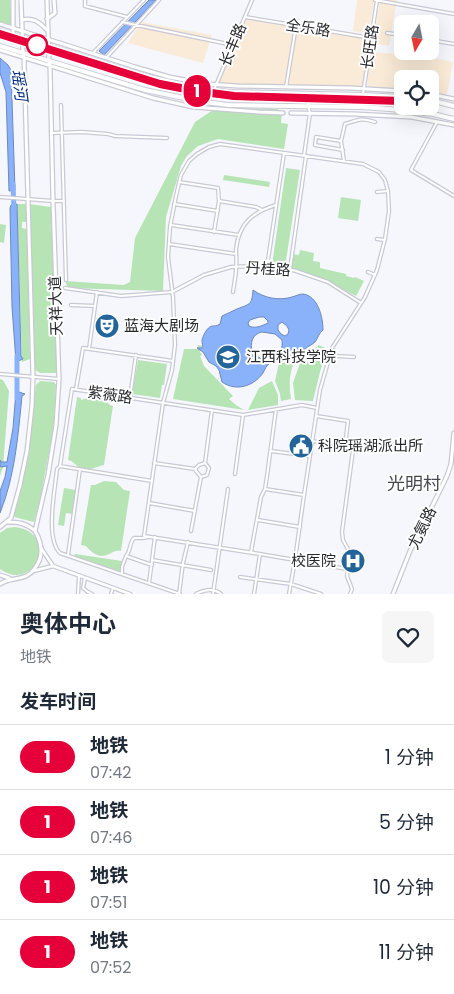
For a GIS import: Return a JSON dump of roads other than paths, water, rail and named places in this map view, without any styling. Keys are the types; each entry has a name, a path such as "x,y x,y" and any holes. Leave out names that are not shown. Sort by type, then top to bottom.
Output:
{"highway":[{"path":"0,31 145,76 198,88 230,92 394,97"},
{"path":"0,46 145,90 204,102 229,105 390,109 454,118"},
{"path":"439,102 454,106"}],"main road":[{"path":"13,0 13,35"},
{"name":"天祥大道","path":"7,522 11,518 27,451 33,376 21,0"},
{"name":"天祥大道","path":"35,530 48,475 56,425 59,379 50,66 48,61 46,0"},
{"path":"47,19 55,13 54,0"},
{"path":"22,20 31,18 47,31"},
{"path":"0,24 169,77 207,84 394,91"},
{"path":"0,50 154,98 193,108 283,113"},
{"path":"439,96 454,99"},
{"path":"291,113 411,117 454,125"},
{"name":"尤氨路","path":"393,594 404,562 447,476 451,464 454,434"},
{"path":"0,526 7,522 22,523 30,526 35,530 38,537 42,555 33,571 25,576 5,580 0,584"},
{"path":"0,575 12,579"}],"street":[{"path":"85,0 85,6 127,17"},
{"path":"93,54 144,0"},
{"path":"106,58 160,0"},
{"name":"长丰路","path":"214,90 252,0"},
{"path":"376,0 454,14"},
{"name":"长旺路","path":"363,95 376,0"},
{"name":"全乐路","path":"245,17 371,38"},
{"path":"122,22 233,45"},
{"path":"286,87 296,26"},
{"path":"387,32 394,33"},
{"path":"439,42 454,44"},
{"path":"290,269 310,113 308,106 310,95 314,94"},
{"path":"61,105 66,280"},
{"path":"344,161 341,141 344,124 366,119 375,122"},
{"path":"437,122 411,170 454,196"},
{"path":"51,133 82,132 114,136 167,138"},
{"path":"341,141 316,137 315,146 343,150"},
{"path":"289,594 295,560 320,390 332,348 361,302 375,275 385,240 389,211 388,191 385,180 379,172 363,164 220,144 197,154 189,161 181,175 174,204 168,258 175,343 172,370 163,402 144,536 188,542 295,560 347,568"},
{"path":"267,267 284,153"},
{"path":"179,182 218,188 219,201 214,232"},
{"path":"377,192 388,191"},
{"path":"0,197 53,202 64,201"},
{"path":"219,201 256,207 262,210"},
{"path":"174,204 218,211"},
{"path":"233,292 239,235 244,225 251,217 262,210 276,206"},
{"path":"171,225 239,235"},
{"path":"377,239 385,240"},
{"path":"169,244 236,254"},
{"name":"丹桂路","path":"172,292 204,275 231,267 254,266 290,269 328,282 361,302"},
{"path":"368,272 375,275"},
{"path":"65,288 121,296 172,292"},
{"path":"89,349 97,292"},
{"path":"71,305 95,306"},
{"path":"76,390 83,348 173,361"},
{"path":"330,354 354,357"},
{"path":"130,398 136,356"},
{"path":"0,374 59,379"},
{"name":"紫薇路","path":"60,466 72,389 243,415 302,405 317,408"},
{"path":"251,552 261,496 268,476 276,409"},
{"path":"204,463 212,410"},
{"path":"235,474 243,415"},
{"path":"316,416 348,421 345,446"},
{"path":"312,441 345,446 353,450 342,532 343,540 350,553 347,568 347,576 352,589 350,594"},
{"path":"271,450 310,456"},
{"path":"154,463 196,469"},
{"path":"196,469 204,463"},
{"path":"201,476 207,475 209,471 209,468 204,463"},
{"path":"152,481 60,466 57,470 51,527 56,549 60,553 179,594 188,542"},
{"path":"68,555 80,469"},
{"path":"196,469 201,476"},
{"path":"191,531 201,476"},
{"path":"213,592 228,489"},
{"path":"264,489 304,495"},
{"path":"149,504 195,511"},
{"path":"257,520 300,527"},
{"path":"122,574 122,567 126,556 129,554 132,540 148,536"},
{"path":"149,583 155,537"},
{"path":"41,548 52,566"},
{"path":"254,594 260,554"},
{"path":"126,556 152,565"},
{"path":"152,560 211,570"},
{"path":"33,571 52,566 130,594"},
{"path":"78,594 79,576"},
{"path":"240,577 291,584 321,594"},
{"path":"85,578 83,588 92,594"},
{"path":"111,594 113,588"},
{"path":"196,594 204,590 218,591 221,594"}],"water":[{"path":"149,0 156,0 104,55 99,51"},
{"path":"0,58 11,70 15,190 9,191 6,92 0,73"},
{"path":"17,204 21,356 23,359 16,362 12,307 10,208 11,205"},
{"path":"253,290 262,295 277,299 302,294 308,296 319,308 323,330 315,342 297,355 270,363 259,378 250,384 233,387 222,382 219,370 197,348 202,348 205,332 208,328 220,324 222,316 251,302","holes":["264,317 268,323 256,327 249,326 250,320","282,322 287,326 288,334 285,336 281,334 278,330 278,325","259,333 275,334 282,340 281,351 275,360 265,360 252,352 252,339"]},
{"path":"16,391 25,394 22,396 17,441 9,485 0,513 0,491 7,466 1,467 0,460 1,462 7,462 13,428"}],"waterway":[{"name":"瑶河","path":"13,184 14,210"},
{"name":"瑶河","path":"17,356 17,398"}],"metro line":[{"name":"1","path":"0,34 160,84 209,93 234,96 394,100"}],"place":[{"name":"蓝海大剧场","path":"107,326"},
{"name":"江西科技学院","path":"228,357"},
{"name":"科院瑶湖派出所","path":"301,446"},
{"name":"校医院","path":"353,561"}],"district":[{"name":"光明村","path":"414,484"}]}
